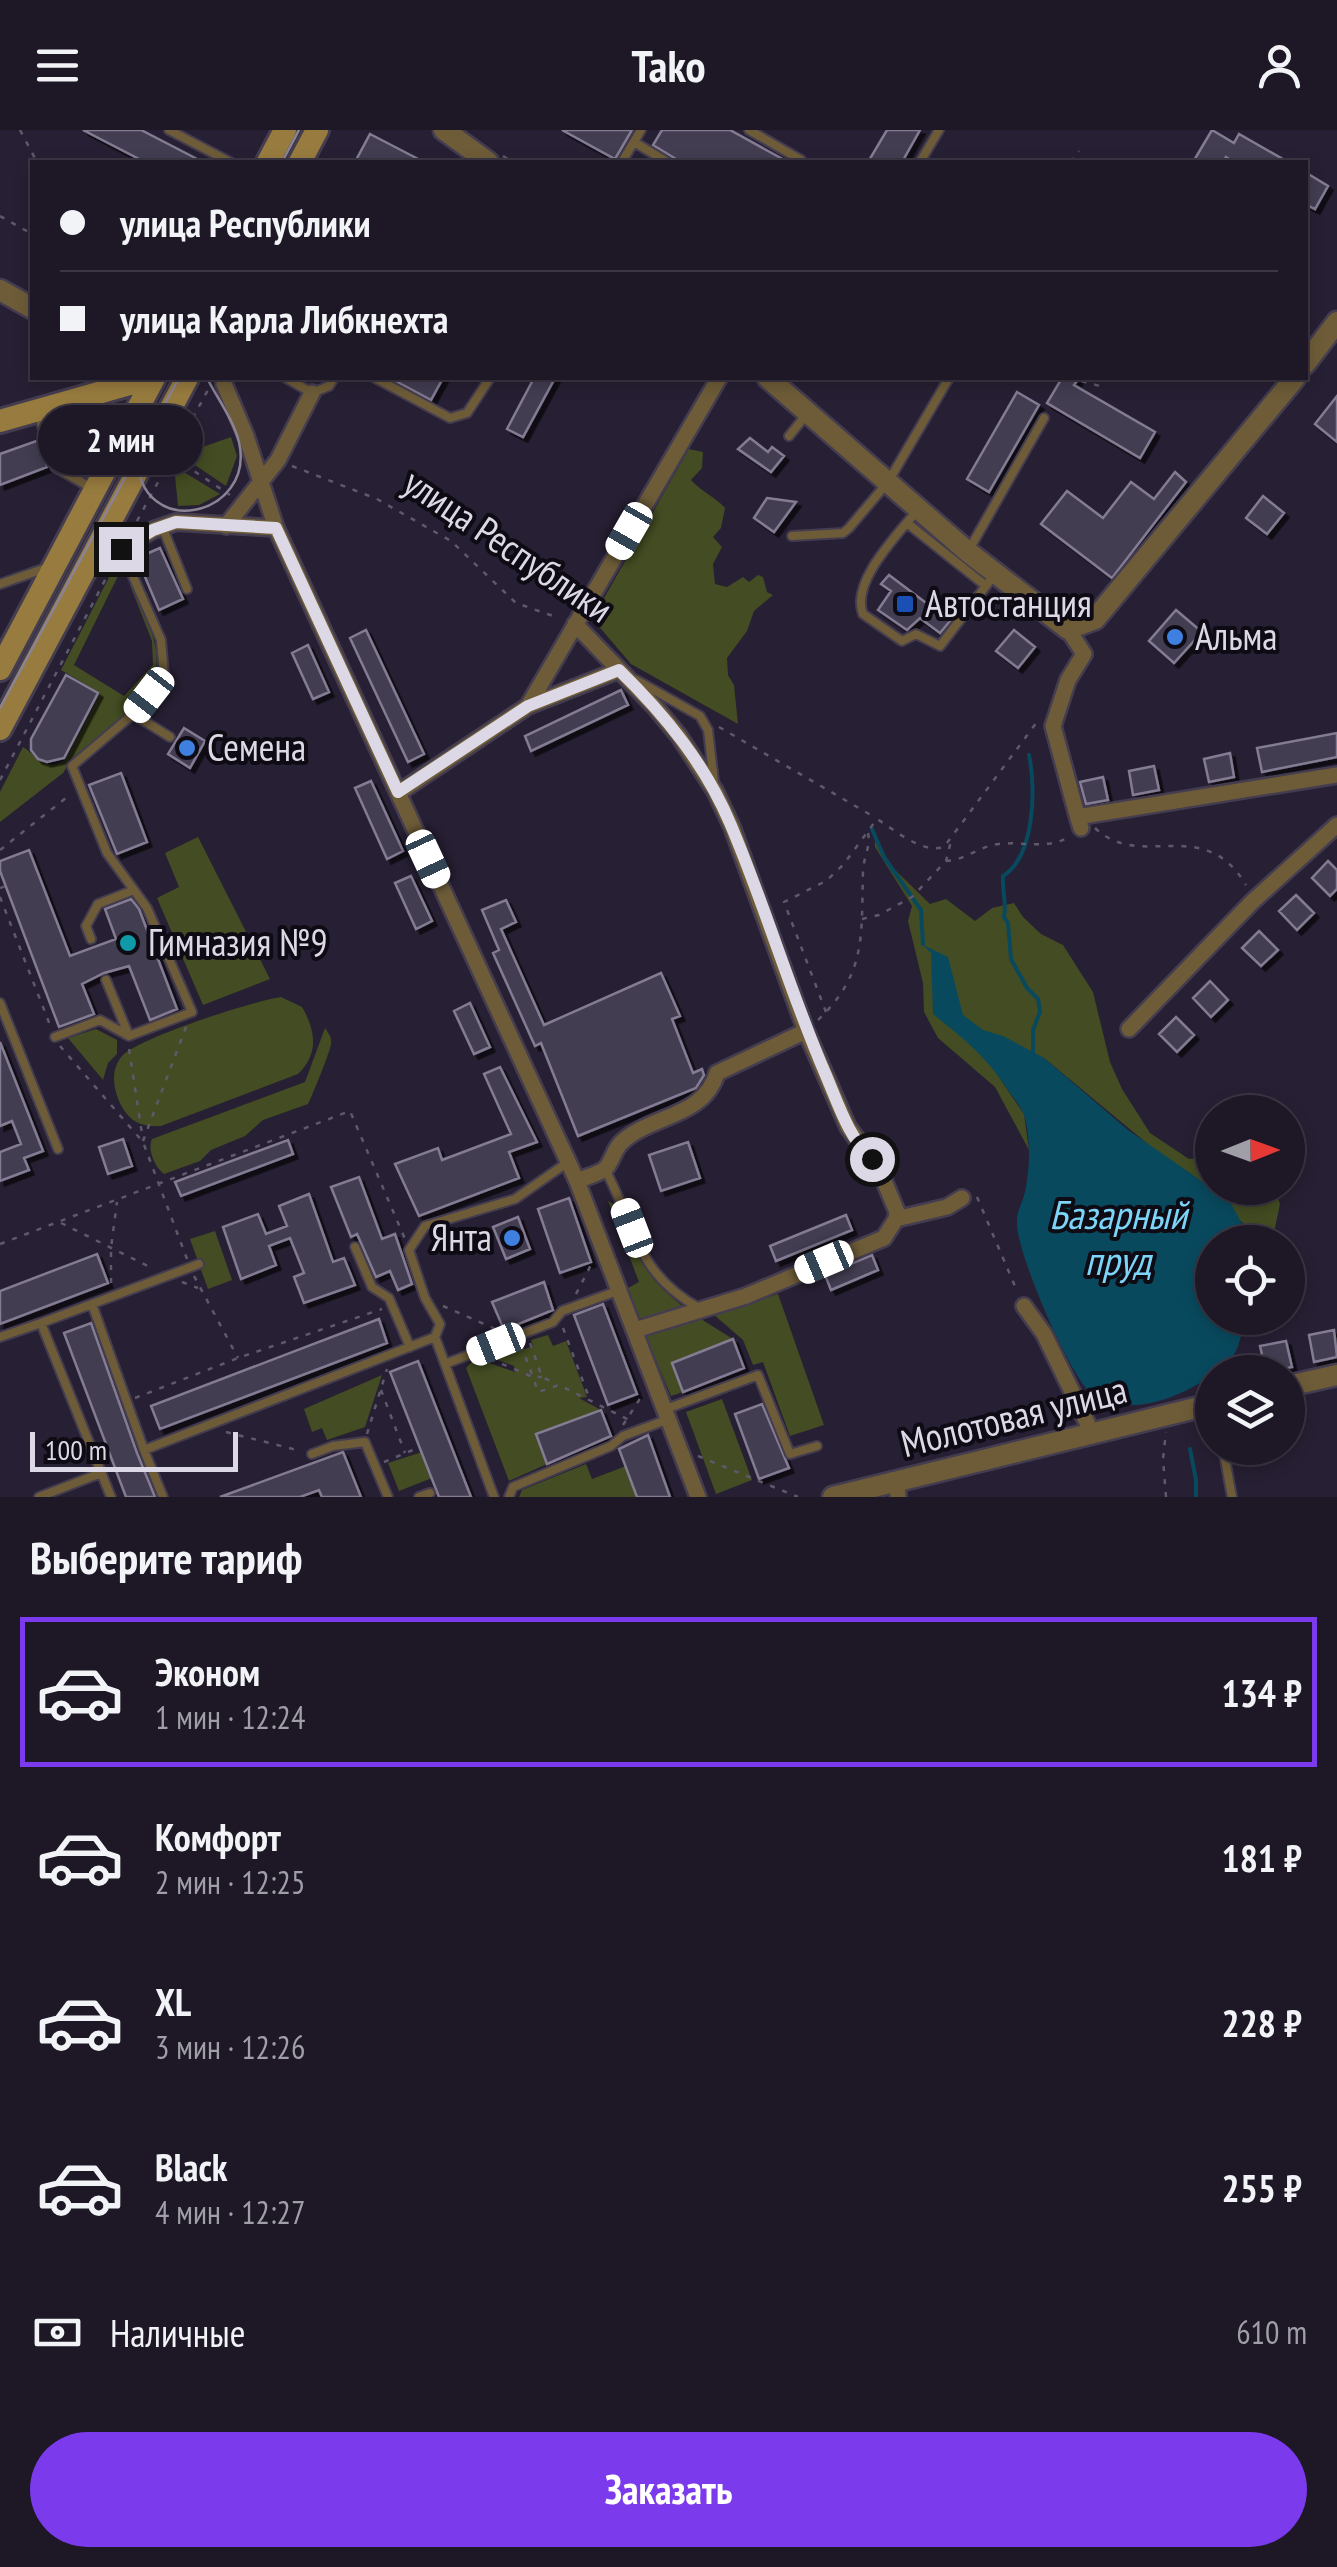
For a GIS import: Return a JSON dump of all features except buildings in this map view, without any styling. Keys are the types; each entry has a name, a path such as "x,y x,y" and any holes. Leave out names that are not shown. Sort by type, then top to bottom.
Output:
{"main road":[{"path":"269,160 286,130"},
{"path":"301,160 317,130"},
{"path":"0,420 145,380"},
{"path":"0,669 55,565 86,486 152,380"},
{"path":"0,728 111,544 183,384"}],"street":[{"path":"444,130 496,160"},
{"path":"0,290 30,307"},
{"path":"1308,360 1337,322"},
{"path":"528,706 718,380"},
{"path":"770,380 888,482 912,516 968,552 991,580 1068,628 1084,654 1068,680 1053,726 1080,820 1337,775"},
{"path":"1068,628 1094,619 1292,380"},
{"path":"217,384 246,436 276,528 577,1180 698,1497"},
{"path":"226,526 278,460 312,393"},
{"path":"111,544 162,526 197,522 276,528"},
{"name":"улица Республики","path":"574,624 679,736 716,791 806,1031 848,1127 880,1171 896,1218"},
{"path":"398,792 528,706 619,670"},
{"path":"1129,1029 1253,901 1337,825"},
{"path":"577,1180 605,1170 622,1142 651,1123 690,1109 713,1086 717,1073 806,1031"},
{"path":"635,1330 746,1296 884,1238 896,1218 946,1207 962,1198"},
{"path":"1024,1306 1044,1334 1092,1433"},
{"path":"1305,1382 1337,1375"},
{"name":"Молотовая улица","path":"833,1497 897,1490 1092,1433 1195,1409"}],"lane":[{"path":"169,130 187,134 227,160"},
{"path":"623,160 641,130"},
{"path":"749,130 801,160"},
{"path":"921,160 939,130"},
{"path":"634,142 664,160"},
{"path":"289,380 312,393 329,386 333,380"},
{"path":"379,380 450,418 467,413 489,380"},
{"path":"792,536 842,533 888,482 948,380"},
{"path":"36,408 54,467 86,486"},
{"path":"789,436 809,411"},
{"path":"968,552 1044,418"},
{"path":"912,516 991,580 940,646 916,634 902,641 895,638 863,614 859,597 866,578 912,516"},
{"path":"162,526 187,589"},
{"path":"55,1036 100,1020 129,1036 192,1012 147,908 106,854 72,766 134,714 164,676 161,640 111,544"},
{"path":"0,584 55,565"},
{"path":"619,670 700,716 708,730 716,791"},
{"path":"134,714 170,737"},
{"path":"91,939 86,926 98,904 134,890"},
{"path":"106,980 129,1036"},
{"path":"0,1003 58,1149"},
{"path":"494,1497 435,1337 440,1324 425,1298 410,1250 424,1226 515,1199 568,1162"},
{"path":"605,1170 648,1264 665,1286 698,1308"},
{"path":"355,1247 372,1287 389,1298 410,1347"},
{"path":"0,1337 194,1265"},
{"path":"445,1364 553,1322 567,1310 620,1290"},
{"path":"92,1304 163,1497"},
{"path":"41,1323 111,1497"},
{"path":"144,1450 435,1337"},
{"path":"509,1497 513,1487 611,1446 667,1414 758,1375 790,1454 817,1446"},
{"path":"312,1454 364,1442 388,1497"},
{"path":"1226,1465 1232,1497"},
{"path":"39,1497 102,1473"},
{"path":"419,1497 430,1493"}],"path":[{"path":"20,130 35,160"},
{"path":"1072,160 1079,150"},
{"path":"0,216 30,233"},
{"path":"1077,380 1100,386"},
{"path":"136,523 217,384"},
{"path":"82,396 99,433 86,486"},
{"name":"улица Республики","path":"278,460 377,499 451,541 516,603 574,624"},
{"path":"0,780 111,544"},
{"path":"700,716 936,850 950,840 1044,712"},
{"path":"0,850 80,787"},
{"path":"826,1012 784,902 826,881 878,819"},
{"path":"946,861 960,860 999,844 1050,846 1066,840 1080,820 1120,844 1184,847 1225,857 1240,874 1253,901"},
{"path":"806,1031 853,976 862,920 868,831"},
{"path":"862,920 912,897 946,861 950,840"},
{"path":"0,888 6,886"},
{"path":"0,897 55,1036 143,1142"},
{"path":"36,987 43,984"},
{"path":"143,1142 192,1012"},
{"path":"129,1036 130,1070 143,1142 194,1265 200,1289 238,1358"},
{"path":"0,1244 350,1111 410,1250"},
{"path":"962,1198 972,1191 976,1196 1024,1306"},
{"path":"111,1297 111,1248 117,1200"},
{"path":"58,1222 200,1289"},
{"path":"567,1310 596,1256"},
{"path":"425,1298 502,1333 522,1334"},
{"path":"125,1402 392,1305"},
{"path":"558,1316 591,1402"},
{"path":"522,1334 542,1376"},
{"path":"522,1334 532,1377 542,1376 559,1384"},
{"path":"364,1442 392,1354"},
{"path":"611,1446 646,1388"},
{"path":"381,1389 406,1453"},
{"path":"1166,1497 1163,1459 1168,1416"},
{"path":"202,1427 312,1454"},
{"path":"375,1466 420,1448"}],"green space":[{"path":"231,437 237,456 226,486 180,455"},
{"path":"689,449 703,452 702,468 691,480 725,508 721,528 713,537 722,547 713,564 715,584 727,587 743,577 749,582 758,575 773,595 754,611 747,631 727,658 738,724 631,664 596,623 596,612"},
{"path":"174,466 220,494 199,505 178,506"},
{"path":"118,560 118,576 74,665 124,696 153,665 152,641 130,585 133,584 156,652 155,675 130,711 63,773 0,822 0,792 23,747 47,764 65,760 100,693 61,670"},
{"path":"875,834 890,865 930,904 946,899 975,921 992,908 1014,903 1041,934 1063,945 1093,992 1110,1062 1122,1089 1150,1133 1189,1159 1195,1158 1195,1183 1044,1058 984,1055 1024,1114 1029,1150 995,1087 938,1038 924,1012 923,983 908,921 912,906 875,847"},
{"path":"198,837 270,979 203,1005 157,898 179,887 165,853"},
{"path":"281,997 302,1007 312,1033 312,1050 298,1074 161,1126 138,1123 129,1117 114,1081 118,1062 132,1048 172,1030"},
{"path":"325,1028 331,1044 308,1104 263,1120 245,1136 211,1150 200,1161 164,1174 161,1171 151,1153 152,1139 305,1082"},
{"path":"96,1029 117,1040 117,1054 108,1063 103,1080 68,1038"},
{"path":"608,1201 618,1206 650,1274 685,1308 641,1324 628,1288 639,1282"},
{"path":"1221,1205 1280,1205 1276,1225 1243,1223"},
{"path":"215,1231 232,1280 208,1289 190,1239"},
{"path":"778,1294 824,1425 790,1436 763,1362 753,1365 743,1340 713,1314"},
{"path":"693,1314 733,1339 673,1363 683,1392 671,1396 644,1332"},
{"path":"548,1335 553,1346 566,1341 587,1397 579,1398 601,1410 537,1434 547,1464 509,1481 466,1368 475,1358 515,1372 514,1366 487,1356 519,1345 522,1350 533,1346 531,1340"},
{"path":"382,1375 365,1427 327,1440 322,1428 312,1432 304,1409"},
{"path":"722,1399 752,1480 716,1494 686,1412"},
{"path":"422,1452 432,1478 399,1491 388,1463"},
{"path":"586,1464 592,1479 626,1466 637,1497 519,1497 522,1490"}],"water":[{"name":"Базарный пруд","path":"923,945 948,957 963,1015 983,1030 1044,1058 1128,1130 1195,1176 1195,1205 1232,1205 1243,1225 1195,1225 1195,1335 1241,1335 1233,1355 1195,1355 1195,1386 1161,1400 1121,1405 1103,1400 1078,1377 1044,1308 1019,1236 1017,1217 1029,1164 1024,1115 983,1057 933,1014 931,953"}],"waterway":[{"path":"1029,755 1031,820 1022,853 1003,876 1003,882 1011,959 1038,999 1040,1012 1033,1030 1033,1053"},
{"path":"872,829 884,857 921,910 923,944"},
{"path":"1190,1449 1196,1497"}],"tram line":[{"path":"283,160 299,130"},
{"path":"0,708 178,380"},
{"path":"137,456 143,483 156,501 175,510 195,510 215,502 231,488 240,468 239,442 208,380"}],"place":[{"name":"Автостанция","path":"905,604"},
{"name":"Альма","path":"1175,637"},
{"name":"Семена","path":"187,748"},
{"name":"Гимназия №9","path":"128,943"},
{"name":"Янта","path":"512,1238"}],"route":[{"path":"121,549 176,522 276,528 398,792 528,706 619,670 655,706 716,791 806,1031 848,1127 872,1159"}]}
